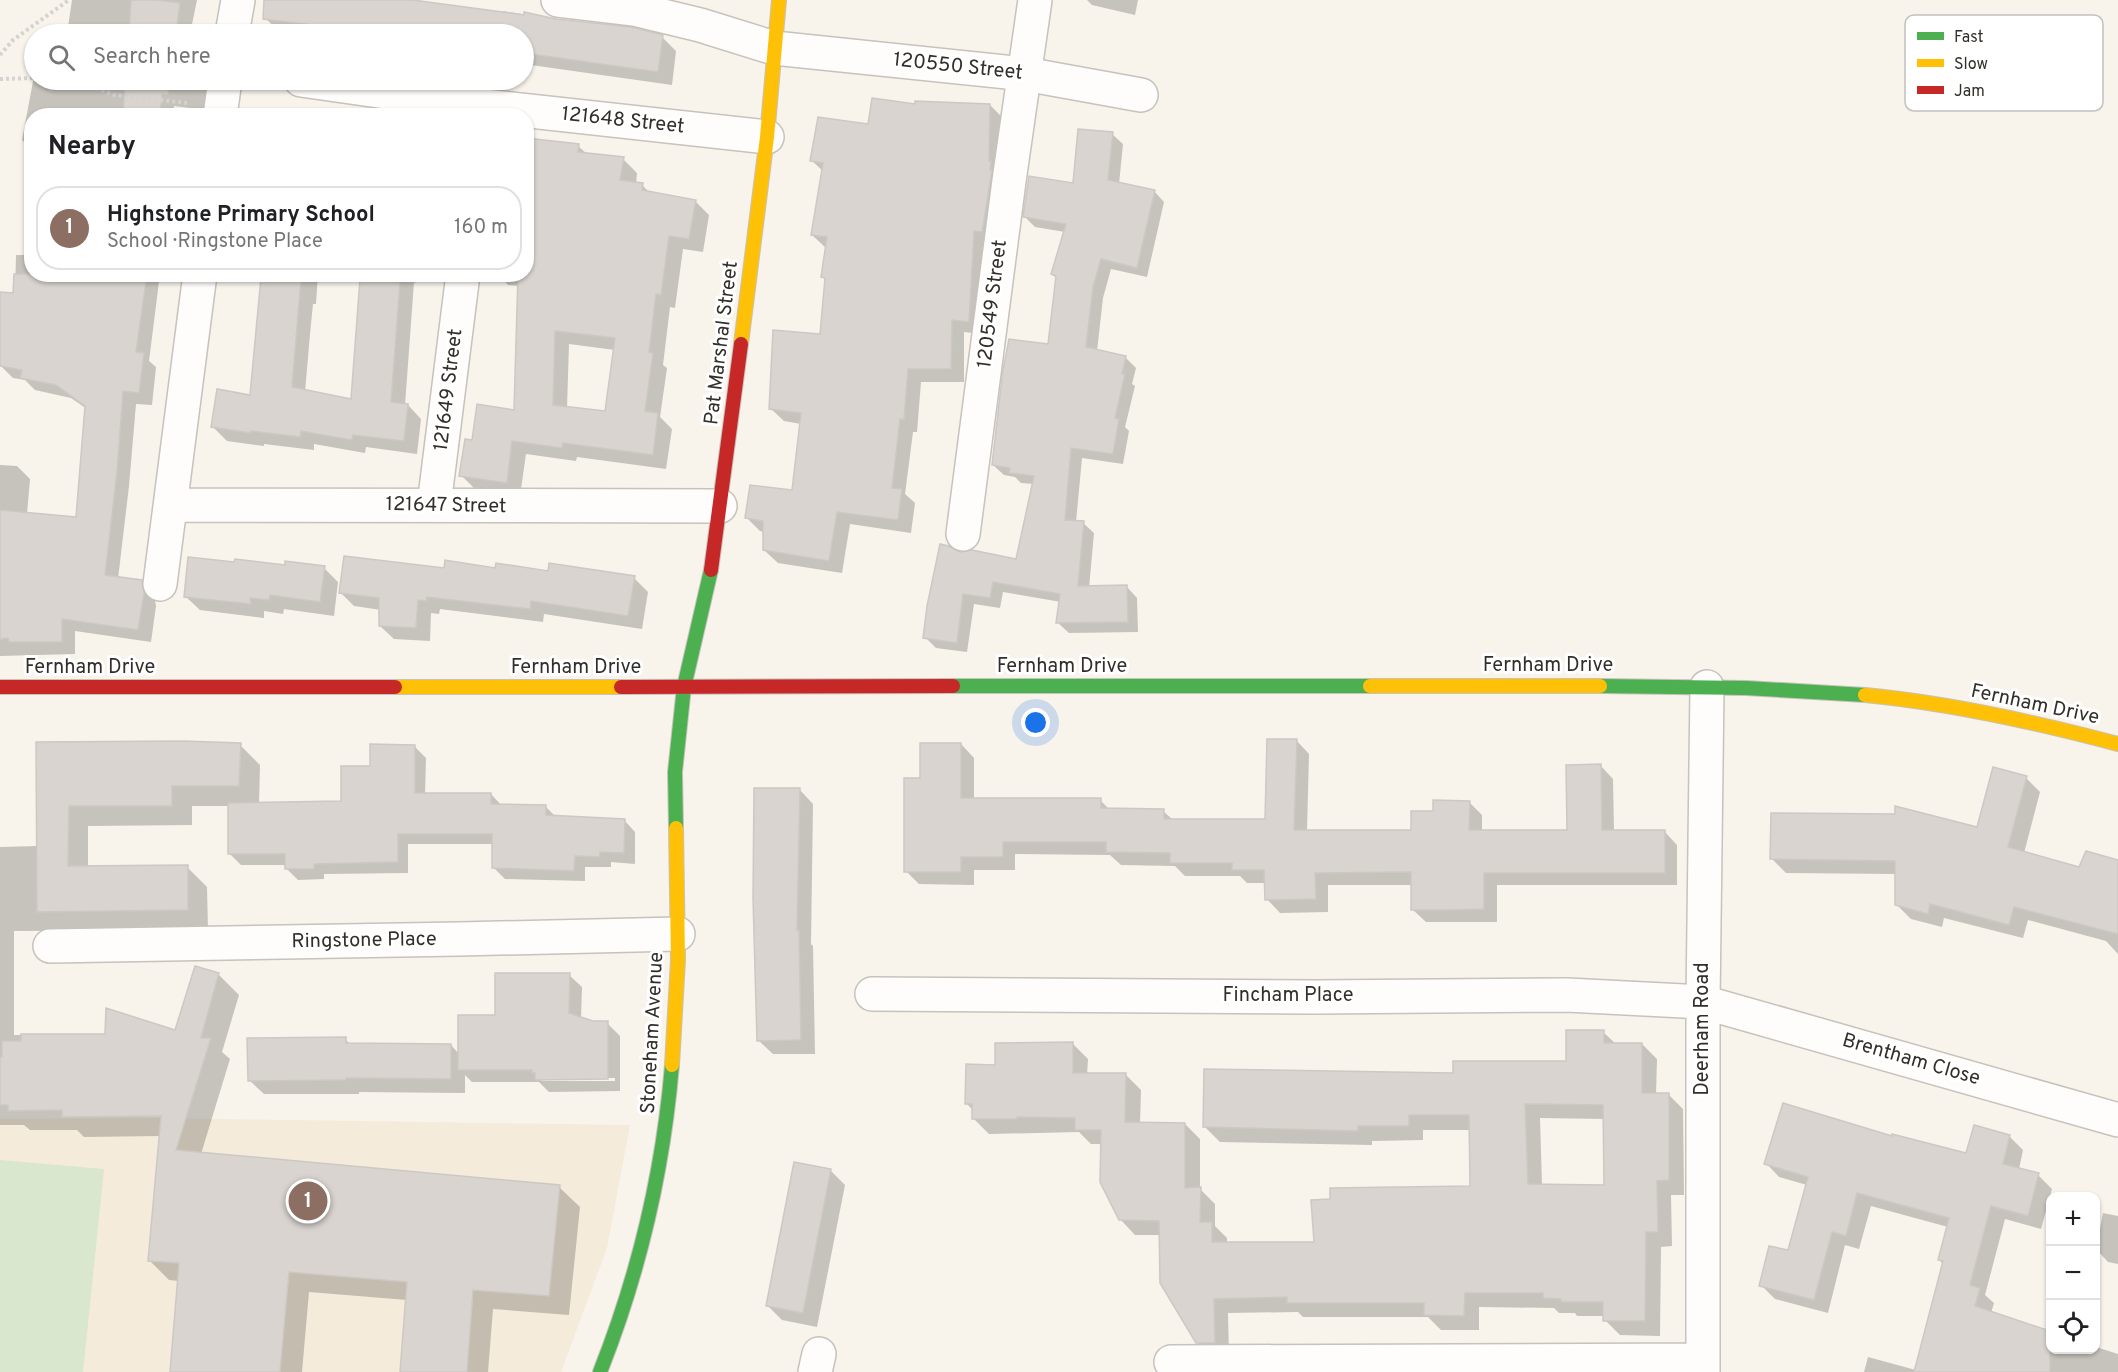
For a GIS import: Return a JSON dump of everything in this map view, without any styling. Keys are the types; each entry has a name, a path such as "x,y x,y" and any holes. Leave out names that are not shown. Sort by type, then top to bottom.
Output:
{"street":[{"path":"234,24 238,0"},
{"name":"120550 Street","path":"558,0 634,9 700,25 774,48 1025,74 1141,94"},
{"name":"Pat Marshal Street","path":"684,687 709,582 720,506 767,137 779,0"},
{"name":"120549 Street","path":"963,534 1035,0"},
{"name":"121648 Street","path":"360,90 465,108"},
{"name":"121648 Street","path":"534,116 767,137"},
{"path":"160,584 199,282"},
{"name":"121649 Street","path":"434,504 462,282"},
{"name":"121647 Street","path":"171,506 434,504 720,506"},
{"name":"Fernham Drive","path":"0,687 1741,687 1872,696 1982,712 2118,744"},
{"name":"Stoneham Avenue","path":"600,1372 620,1321 649,1222 668,1114 676,1006 678,933 675,772 684,687"},
{"name":"Deerham Road","path":"1703,1366 1703,1002 1707,687"},
{"name":"Ringstone Place","path":"50,946 448,940 678,933"},
{"name":"Fincham Place","path":"872,994 1316,997 1567,995 1703,1002"},
{"name":"Brentham Close","path":"1703,1002 2118,1120"},
{"path":"1171,1362 1703,1366"}],"path":[{"path":"35,24 69,0"},
{"path":"0,55 13,40 24,32"},
{"path":"0,80 24,79"},
{"path":"102,90 114,95 222,100"}],"shaded area":[{"path":"147,1118 630,1125 607,1248 561,1372 0,1372 0,1119"}],"green space":[{"path":"0,1160 104,1169 83,1372 0,1372"}],"building":[{"path":"131,0 180,3 177,24 130,24"},
{"path":"264,0 413,0 524,15 524,12 556,19 631,27 663,35 658,72 534,54 534,24 304,24 263,19"},
{"path":"124,90 169,90 168,95 162,94 161,108 123,108"},
{"path":"872,98 915,104 915,101 990,104 989,161 991,161 990,170 992,170 982,232 974,231 969,322 952,320 951,369 908,369 904,420 900,419 892,488 902,489 898,520 837,512 829,561 763,550 763,521 745,518 750,485 792,490 801,413 769,409 773,330 820,334 825,278 821,277 827,237 811,235 823,163 810,161 818,117 868,124"},
{"path":"1078,129 1113,132 1108,180 1155,190 1137,268 1101,259 1093,287 1086,347 1126,356 1122,374 1125,374 1115,418 1119,419 1113,454 1071,448 1065,520 1084,521 1078,586 1127,585 1128,622 1056,623 1060,594 993,582 990,598 963,594 957,643 923,638 940,544 960,552 972,550 1016,559 1034,476 1009,473 1010,468 992,465 1003,370 1009,339 1048,344 1056,276 1051,274 1066,224 1023,217 1029,176 1073,183"},
{"path":"534,139 579,144 578,152 624,157 620,180 643,183 642,190 696,200 689,239 669,236 661,295 656,294 649,352 653,353 645,411 658,413 653,455 563,443 562,448 512,441 507,483 459,476 465,439 472,440 477,404 514,410 518,282 534,282","holes":["555,331 615,338 605,411 553,405"]},
{"path":"14,274 24,274 24,282 146,282 136,352 144,353 139,393 123,391 117,472 105,575 142,580 144,593 138,630 62,619 62,642 9,642 8,638 0,639 0,510 76,517 85,406 56,385 20,378 22,370 0,366 0,292 13,293"},
{"path":"261,282 301,282 292,387 351,399 360,282 400,282 391,402 408,404 404,441 353,435 352,440 301,431 300,437 211,427 217,389 250,395"},
{"path":"344,556 444,568 445,560 495,568 496,563 548,571 549,563 635,576 628,616 531,601 530,609 427,597 426,601 418,600 416,628 379,626 379,598 339,593"},
{"path":"188,557 234,562 235,559 285,565 285,561 325,566 320,602 270,595 269,600 250,598 251,604 184,597"},
{"path":"1267,739 1297,739 1294,830 1411,830 1411,811 1433,811 1433,800 1470,801 1469,830 1567,830 1566,765 1601,764 1602,830 1665,830 1665,873 1484,873 1484,909 1411,910 1411,872 1315,873 1316,899 1265,900 1264,870 1232,870 1232,863 1170,863 1170,853 1106,852 1106,842 1003,842 1003,857 961,857 961,872 904,872 904,778 920,778 920,743 961,743 961,798 1101,798 1101,808 1164,809 1164,819 1265,819"},
{"path":"36,742 241,743 239,786 172,786 172,806 69,806 68,866 188,865 188,910 37,912"},
{"path":"370,744 415,745 415,793 491,793 491,804 546,805 546,815 625,819 624,853 600,852 600,857 575,856 574,871 492,868 492,834 398,834 398,862 314,864 314,869 285,869 285,854 228,854 228,803 341,801 341,766 370,766"},
{"path":"1993,767 2027,776 2008,847 2079,867 2086,851 2118,860 2118,934 2014,907 2009,925 1930,904 1928,914 1895,905 1895,861 1770,859 1771,813 1895,814 1895,806 1977,827"},
{"path":"754,788 800,788 797,930 799,930 801,1040 757,1041 753,898"},
{"path":"195,966 219,973 201,1038 211,1038 176,1150 560,1185 549,1296 473,1290 467,1372 400,1372 407,1282 289,1272 280,1372 170,1372 179,1263 148,1261 161,1116 62,1117 62,1110 8,1111 8,1105 0,1105 0,1057 2,1057 2,1041 21,1041 21,1034 105,1034 106,1008 175,1030"},
{"path":"495,973 570,973 569,1013 593,1021 608,1021 608,1079 535,1080 535,1073 532,1073 532,1070 458,1070 458,1015 495,1015"},
{"path":"1566,1030 1604,1030 1604,1043 1642,1043 1642,1093 1669,1093 1669,1180 1657,1181 1658,1232 1646,1232 1645,1321 1603,1321 1603,1302 1561,1302 1561,1299 1543,1298 1543,1293 1465,1293 1464,1316 1424,1315 1424,1303 1287,1303 1287,1297 1214,1299 1215,1343 1196,1343 1160,1283 1159,1221 1119,1220 1100,1182 1101,1130 1075,1130 1075,1118 972,1119 972,1104 965,1104 966,1064 995,1065 995,1043 1073,1042 1073,1073 1126,1073 1125,1122 1185,1123 1185,1188 1201,1187 1200,1222 1212,1222 1212,1242 1314,1242 1311,1200 1330,1199 1330,1188 1470,1186 1469,1115 1409,1115 1409,1126 1358,1126 1358,1131 1203,1127 1204,1069 1453,1073 1453,1061 1566,1061","holes":["1525,1104 1603,1105 1604,1185 1528,1184"]},
{"path":"346,1037 346,1043 451,1044 451,1079 346,1078 346,1080 248,1081 247,1038"},
{"path":"1783,1103 1892,1136 1892,1134 1966,1153 1974,1125 2010,1135 2003,1164 2039,1173 2028,1216 1991,1206 1970,1285 1980,1288 1975,1306 2046,1330 2046,1354 2050,1354 2050,1372 1914,1372 1943,1261 1938,1260 1949,1218 1857,1193 1846,1236 1832,1232 1814,1300 1759,1286 1769,1246 1788,1250 1808,1177 1764,1164"},
{"path":"794,1162 831,1169 803,1313 766,1306"}],"traffic: fast":[{"path":"676,828 675,772 684,687 711,570"},
{"path":"953,686 1370,686"},
{"path":"1600,686 1746,688 1865,695"},
{"path":"600,1372 627,1297 648,1221 663,1144 672,1065"}],"traffic: slow":[{"path":"741,344 767,137 779,0"},
{"path":"1370,686 1600,686"},
{"path":"395,687 621,687"},
{"path":"1865,695 1992,714 2118,744"},
{"path":"672,1065 678,960 676,828"}],"traffic: jam":[{"path":"711,570 741,344"},
{"path":"621,687 953,686"},
{"path":"0,687 395,687"}],"place":[{"name":"Highstone Primary School","path":"308,1201"}]}
